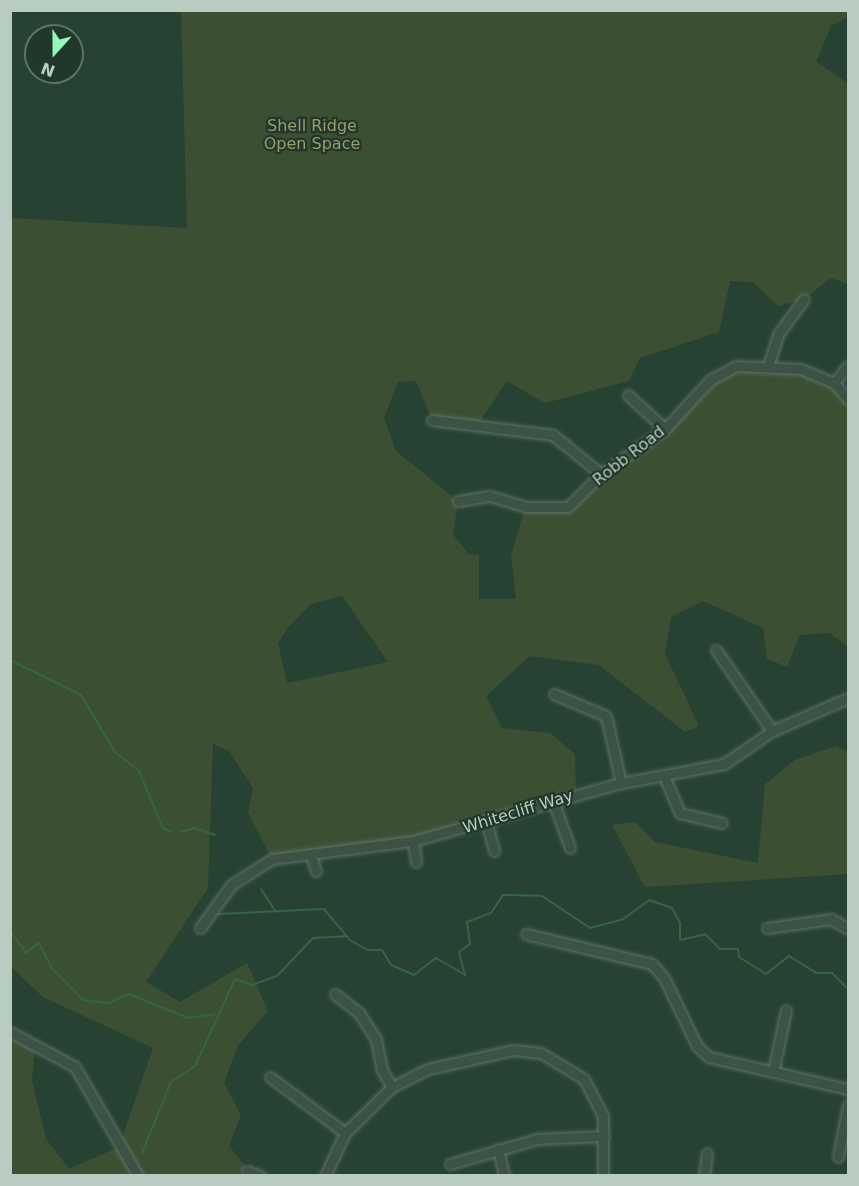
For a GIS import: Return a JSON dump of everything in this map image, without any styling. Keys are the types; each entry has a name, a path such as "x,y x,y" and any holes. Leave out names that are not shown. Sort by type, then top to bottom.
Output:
{"street":[{"path":"769,363 779,333 804,298"},
{"name":"Robb Road","path":"458,501 490,496 525,507 568,507 601,474 665,429 710,380 736,366 769,363 834,383 849,399"},
{"path":"834,383 849,366"},
{"path":"628,395 665,429"},
{"path":"432,420 553,435 601,474"},
{"path":"716,650 772,731"},
{"path":"554,694 606,716 621,783"},
{"name":"Whitecliff Way","path":"200,928 231,885 272,859 413,841 487,824 553,801 621,783 665,778 724,764 772,731 849,698"},
{"path":"665,778 680,813 722,823"},
{"path":"553,801 570,848"},
{"path":"487,824 495,851"},
{"path":"413,841 416,862"},
{"path":"311,855 316,871"},
{"path":"767,928 831,919 849,928"},
{"path":"526,934 652,964 702,1052 773,1072 849,1089"},
{"path":"335,994 358,1013 376,1039 382,1070 392,1087"},
{"path":"773,1072 786,1010"},
{"path":"10,1032 75,1067 138,1176"},
{"path":"326,1176 345,1133 392,1087 428,1069 513,1050 541,1053 584,1078 603,1116 603,1176"},
{"path":"270,1077 345,1133"},
{"path":"838,1156 849,1105"},
{"path":"450,1164 537,1139 604,1136"},
{"path":"498,1149 504,1176"},
{"path":"704,1176 707,1153"},
{"path":"247,1171 261,1176"}],"green space":[{"name":"Shell Ridge Open Space","path":"181,11 848,11 848,17 831,26 816,62 848,83 848,284 831,278 804,299 778,306 753,282 730,281 719,332 640,358 629,381 545,403 507,381 478,424 432,420 416,381 398,382 384,418 396,451 458,501 453,535 469,554 479,555 479,599 516,599 511,556 525,507 568,507 601,474 665,429 710,380 736,366 769,363 834,383 848,399 848,647 830,633 800,635 787,667 767,659 763,628 703,601 671,617 665,654 699,726 685,732 599,665 530,656 486,696 502,728 550,733 575,754 576,795 413,841 272,859 248,813 253,788 229,751 213,744 208,888 146,982 180,1002 247,963 268,1011 238,1045 224,1083 241,1115 229,1146 247,1168 237,1175 11,1175 11,1032 35,1043 32,1080 46,1139 69,1169 119,1147 153,1048 43,997 11,967 11,218 187,228","holes":["342,596 388,662 287,683 278,643 288,628 311,604"]},
{"path":"836,746 848,752 848,874 645,887 612,825 635,822 655,842 758,863 765,784 795,760"}],"waterway":[{"path":"10,660 81,695 115,752 139,771 163,828 172,832"},
{"path":"181,832 194,828 215,835"},
{"path":"261,889 276,912"},
{"path":"218,914 324,909 350,940 367,950 382,950 391,965 414,975 436,958 465,975 459,952 470,944 467,922 491,913 503,895 542,896 590,928 623,919 649,900 672,908 680,923 680,940 705,934 720,949 738,949 739,957 766,974 789,956 816,973 832,973 848,989"},
{"path":"10,931 26,953 39,943 51,967 83,1000 109,1003 129,994 188,1018 215,1014"},
{"path":"142,1153 171,1082 195,1066 235,979 252,985 277,976 313,938 346,936"}]}
